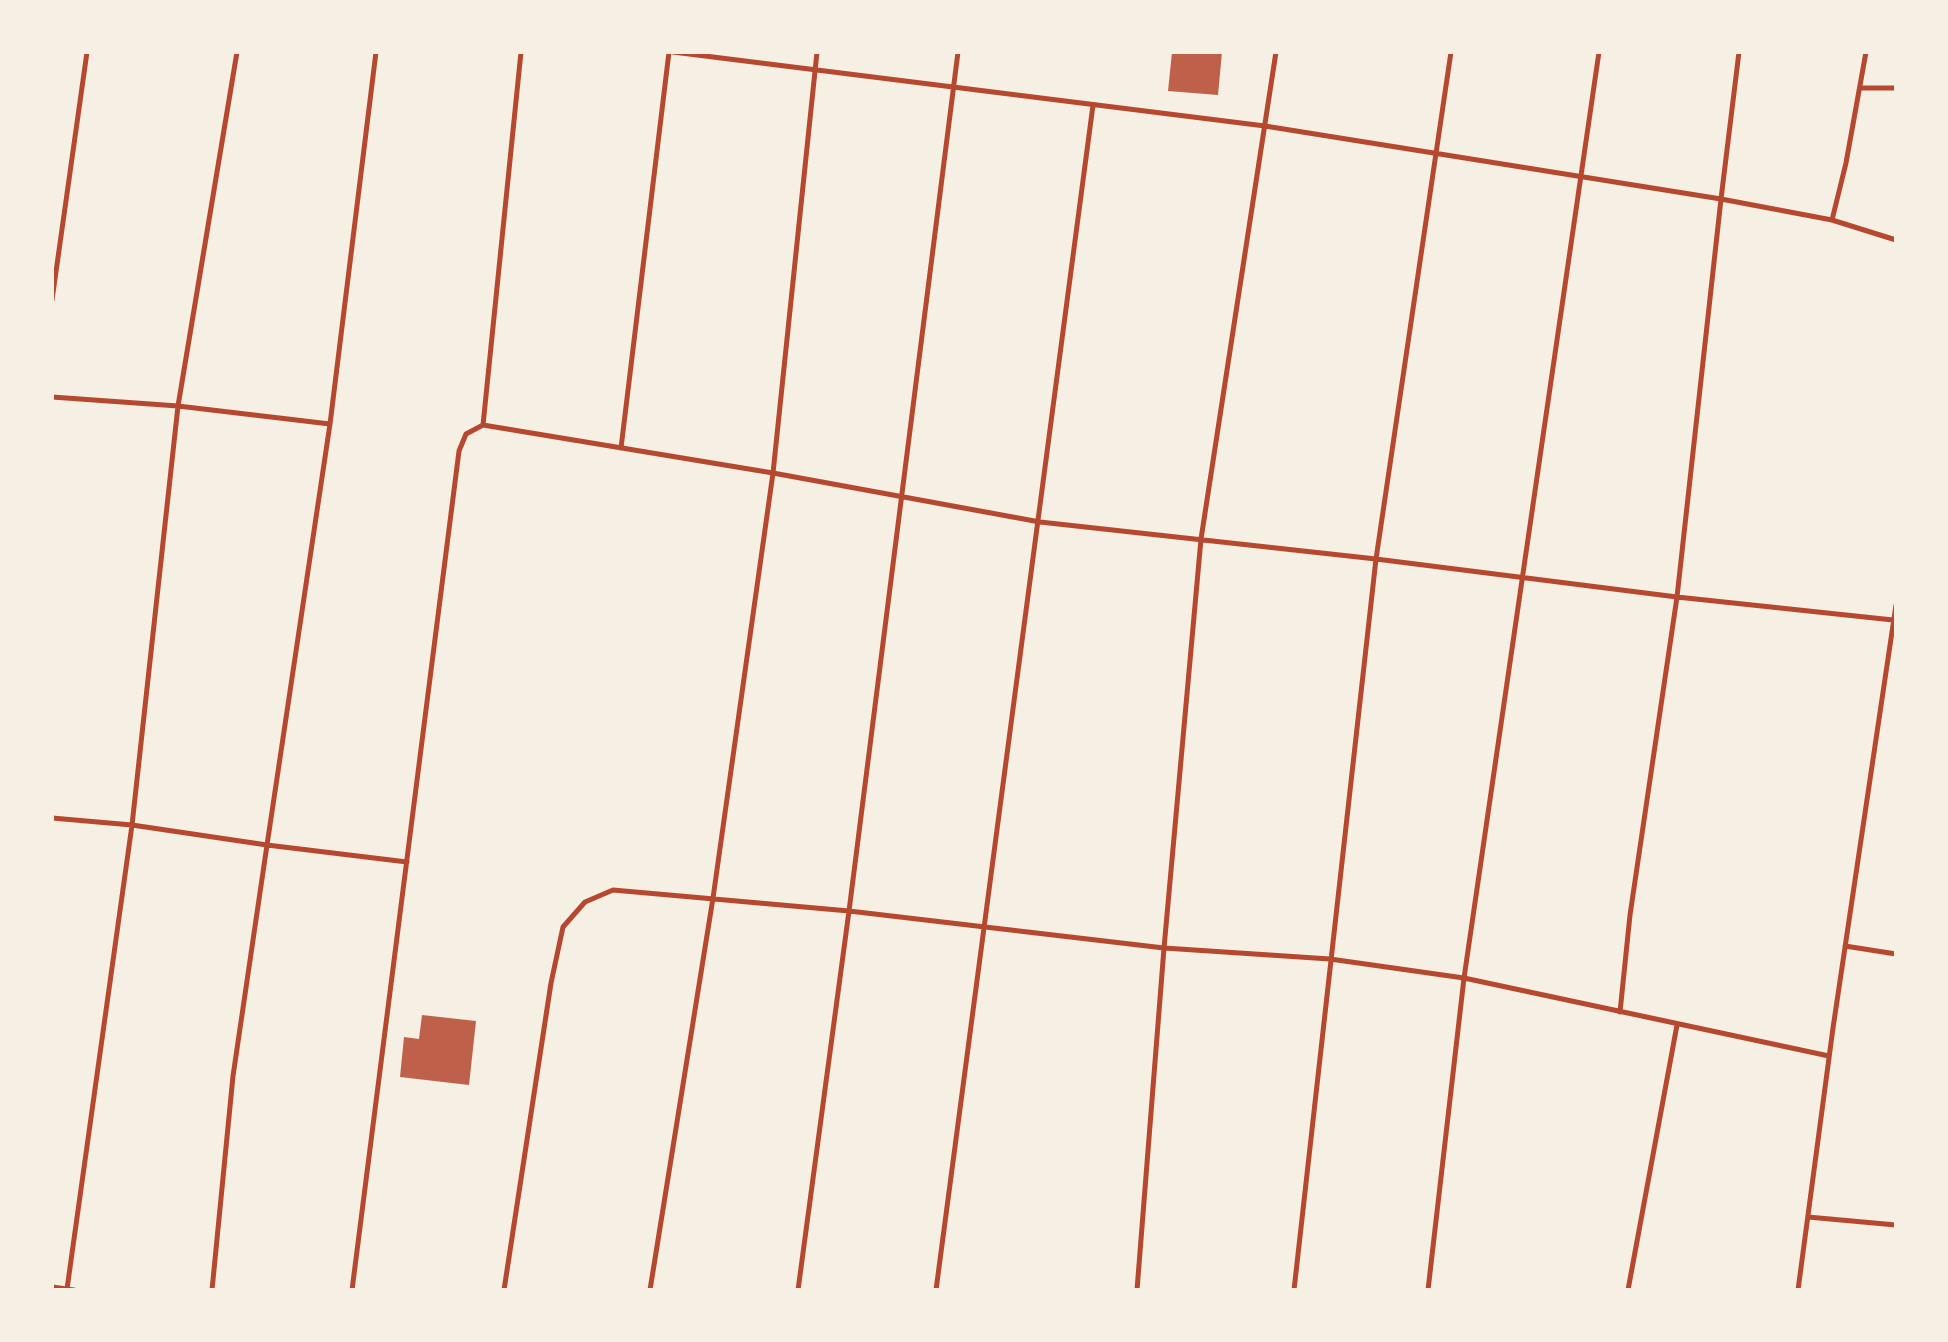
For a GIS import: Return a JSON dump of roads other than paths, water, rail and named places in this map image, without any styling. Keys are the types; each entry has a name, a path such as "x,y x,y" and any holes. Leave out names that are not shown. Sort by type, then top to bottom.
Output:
{"street":[{"path":"52,300 87,52"},
{"path":"67,1289 132,826 178,406 237,52"},
{"path":"212,1290 234,1076 266,845 330,424 376,52"},
{"path":"483,425 520,52"},
{"path":"621,448 669,52"},
{"path":"673,52 1265,126 1721,199 1832,220 1896,240"},
{"path":"650,1290 713,898 773,473 817,52"},
{"path":"798,1290 849,911 958,52"},
{"path":"1137,1290 1164,948 1201,539 1276,52"},
{"path":"1294,1290 1376,559 1451,52"},
{"path":"1428,1290 1464,978 1583,177 1599,52"},
{"path":"1620,1012 1630,915 1677,597 1721,199 1740,52"},
{"path":"1832,220 1861,88 1866,52"},
{"path":"1861,88 1896,88"},
{"path":"936,1290 1040,522 1093,105"},
{"path":"52,397 178,406 330,424"},
{"path":"352,1290 459,451 466,434 483,425 773,473 1040,522 1376,559 1677,597 1893,620"},
{"path":"1798,1290 1829,1056 1896,605"},
{"path":"52,818 132,826 407,862"},
{"path":"504,1290 551,983 563,927 585,902 613,890 849,911 1164,948 1330,959 1464,978 1829,1056"},
{"path":"1845,946 1896,954"},
{"path":"1628,1290 1677,1025"},
{"path":"1808,1217 1896,1225"},
{"path":"52,1287 74,1290"}]}
